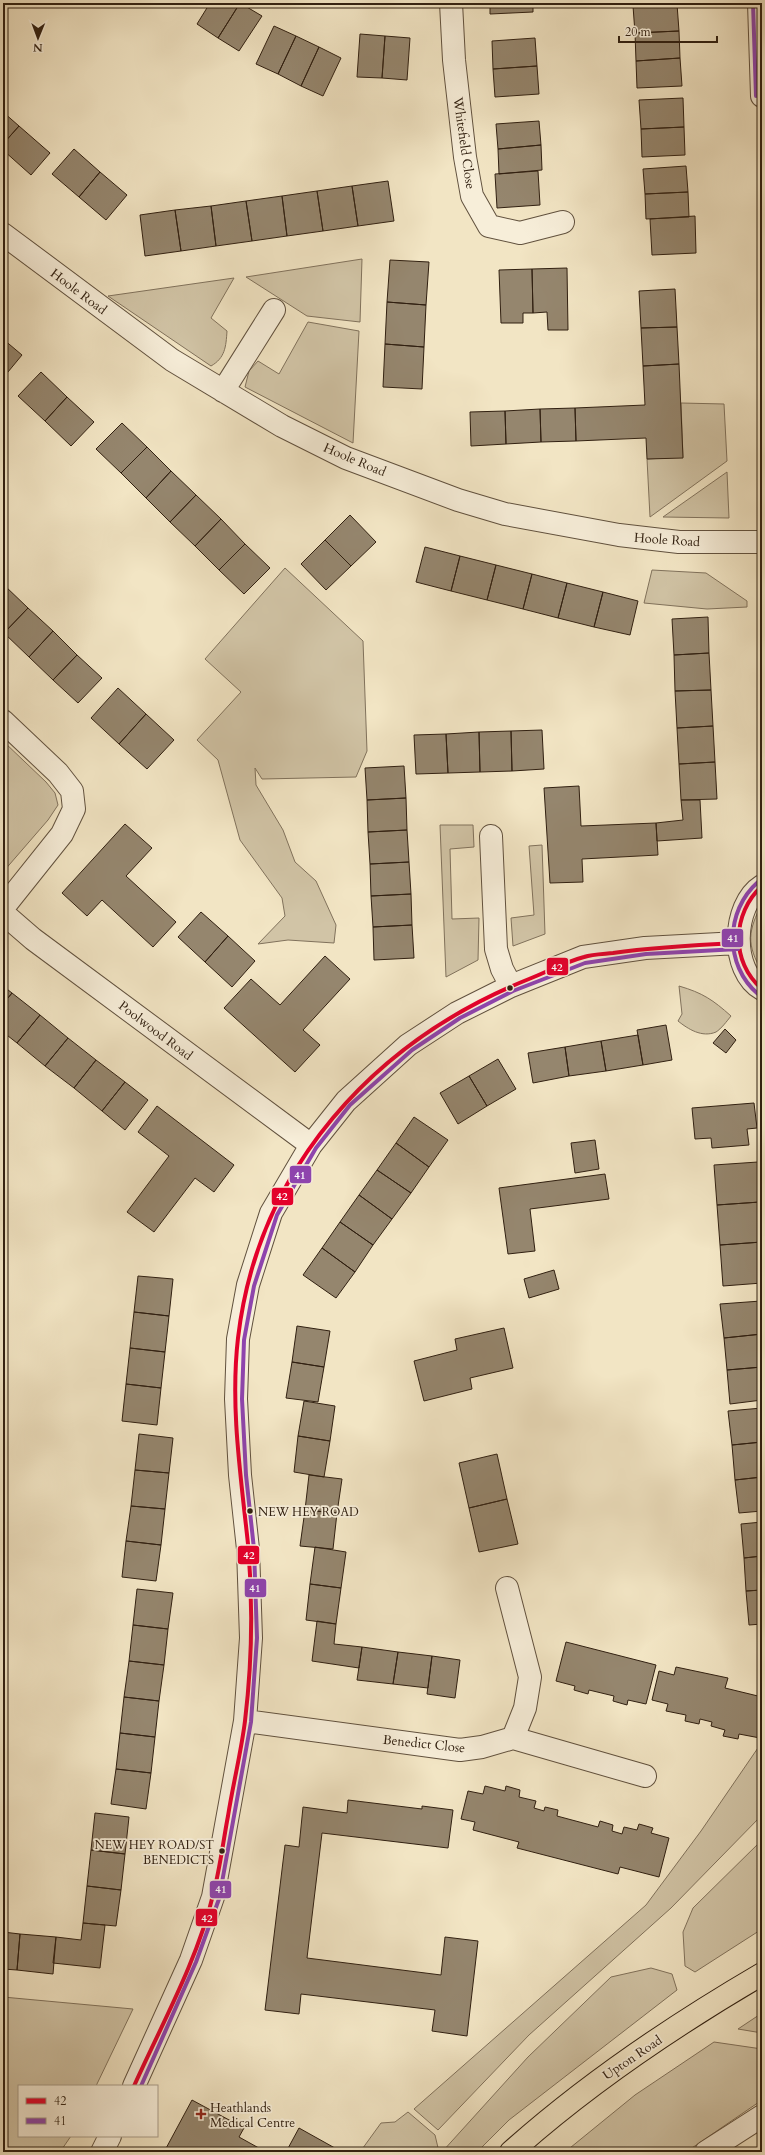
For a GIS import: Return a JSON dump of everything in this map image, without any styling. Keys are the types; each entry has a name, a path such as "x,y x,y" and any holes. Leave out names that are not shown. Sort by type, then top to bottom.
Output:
{"main road":[{"name":"Upton Road","path":"511,2152 536,2129 604,2076 706,2007 762,1974"}],"street":[{"name":"Whitefield Close","path":"451,3 454,60 465,157 472,196 489,226 520,233 563,222"},
{"path":"759,3 762,87"},
{"name":"Hoole Road","path":"3,234 172,360 282,426 346,458 458,500 504,514 619,535 679,542 762,542"},
{"path":"223,391 274,310"},
{"path":"3,721 58,773 72,791 74,809 62,834 3,908"},
{"path":"491,836 496,949 502,969 511,986"},
{"path":"762,886 756,890 742,913 738,943 745,969 762,989"},
{"name":"Poolwood Road","path":"3,913 33,939 311,1145"},
{"path":"134,2085 191,1960 213,1897 245,1721 251,1638 248,1549 240,1475 236,1399 238,1339 248,1285 271,1213 311,1145 346,1101 408,1045 457,1013 511,986 584,957 645,948 738,943"},
{"path":"507,1588 530,1677 525,1708 513,1738 646,1776"},
{"name":"Benedict Close","path":"245,1721 460,1750 482,1747 513,1738"},
{"path":"706,2152 762,2116"},
{"path":"102,2152 110,2137"}],"shaded area":[{"path":"362,259 360,322 307,316 246,277"},
{"path":"234,278 211,318 227,331 224,352 216,363 211,366 108,296"},
{"path":"308,322 359,331 353,443 245,387 249,371 258,361 279,374"},
{"path":"681,403 724,404 727,461 650,517 647,459 683,457"},
{"path":"727,472 729,518 663,517"},
{"path":"285,568 363,641 367,751 356,777 262,779 255,768 256,785 283,830 295,862 316,881 336,925 334,943 288,940 258,944 285,916 282,898 240,840 218,760 197,740 241,692 205,659"},
{"path":"652,570 706,573 747,601 747,607 707,609 644,603"},
{"path":"3,741 46,782 55,793 58,805 48,820 3,872"},
{"path":"440,825 473,825 474,847 450,849 452,919 479,918 478,960 446,977"},
{"path":"542,845 545,934 513,946 511,918 534,915 529,846"},
{"path":"762,903 762,972 753,953 751,938 754,922"},
{"path":"679,986 695,991 719,1006 731,1016 722,1027 711,1034 691,1030 678,1021 682,1014"},
{"path":"762,1742 762,1815 671,1908 529,2035 438,2130 414,2109 646,1905 701,1831"},
{"path":"762,1840 762,1929 695,1972 685,1966 683,1932 693,1908"},
{"path":"651,1968 672,1974 677,1990 509,2120 477,2152 442,2152 528,2057 611,1977"},
{"path":"3,1997 133,2009 96,2085 18,2085 18,2137 70,2137 60,2152 3,2152"},
{"path":"762,2013 762,2033 738,2029"},
{"path":"714,2042 762,2049 762,2100 686,2152 565,2152 635,2095"},
{"path":"408,2112 435,2135 439,2152 360,2152 381,2123 395,2122"}],"building":[{"path":"210,3 240,3 218,38 197,24"},
{"path":"240,3 262,16 239,51 218,38"},
{"path":"490,3 533,3 533,12 490,14"},
{"path":"677,4 679,31 635,33 633,6"},
{"path":"274,26 296,36 278,74 256,64"},
{"path":"679,31 680,58 636,61 635,33"},
{"path":"360,34 385,36 382,78 357,77"},
{"path":"296,36 319,47 301,86 278,74"},
{"path":"385,36 410,38 407,80 382,78"},
{"path":"535,38 537,66 493,69 492,41"},
{"path":"319,47 341,58 323,96 301,86"},
{"path":"680,58 682,86 637,88 636,61"},
{"path":"537,66 539,94 495,97 493,69"},
{"path":"683,98 684,127 641,129 639,100"},
{"path":"3,112 19,126 3,144"},
{"path":"539,121 541,145 498,149 496,124"},
{"path":"19,126 50,153 31,175 3,150 3,144"},
{"path":"684,127 685,155 642,157 641,129"},
{"path":"541,145 542,170 499,174 498,149"},
{"path":"74,149 100,172 79,197 52,174"},
{"path":"686,166 688,192 645,194 643,169"},
{"path":"538,171 540,205 497,208 495,174"},
{"path":"100,172 127,195 106,220 79,197"},
{"path":"388,181 394,221 358,226 352,186"},
{"path":"352,186 358,226 323,231 317,191"},
{"path":"317,191 323,231 287,236 282,196"},
{"path":"688,192 689,217 646,219 645,194"},
{"path":"282,196 287,236 252,241 246,201"},
{"path":"246,201 252,241 216,246 211,206"},
{"path":"211,206 216,246 181,251 175,210"},
{"path":"175,210 181,251 145,256 140,215"},
{"path":"695,216 696,253 652,255 650,219"},
{"path":"390,260 429,262 426,305 387,302"},
{"path":"567,268 568,330 548,330 547,312 533,313 532,269"},
{"path":"532,269 533,313 523,313 523,323 501,323 499,270"},
{"path":"675,289 677,327 641,328 639,291"},
{"path":"387,302 426,305 424,347 385,344"},
{"path":"677,327 679,364 643,366 641,328"},
{"path":"3,339 22,355 3,378"},
{"path":"385,344 424,347 422,389 383,387"},
{"path":"679,364 683,458 647,459 646,438 576,441 575,408 645,405 643,366"},
{"path":"41,372 67,397 45,421 18,396"},
{"path":"67,397 94,422 71,446 45,421"},
{"path":"575,408 576,441 541,442 540,409"},
{"path":"540,409 541,442 506,444 505,411"},
{"path":"505,411 506,444 471,446 470,412"},
{"path":"122,423 147,447 121,473 96,449"},
{"path":"147,447 171,471 146,498 121,473"},
{"path":"171,471 196,495 170,522 146,498"},
{"path":"196,495 221,519 195,546 170,522"},
{"path":"350,515 376,542 351,566 325,540"},
{"path":"221,519 245,544 219,570 195,546"},
{"path":"325,540 351,566 326,590 301,564"},
{"path":"245,544 270,568 244,594 219,570"},
{"path":"425,547 460,556 451,591 416,582"},
{"path":"460,556 496,565 487,600 451,591"},
{"path":"496,565 532,574 523,609 487,600"},
{"path":"532,574 567,583 558,618 523,609"},
{"path":"567,583 603,592 594,627 558,618"},
{"path":"4,585 28,608 4,633 3,632"},
{"path":"603,592 638,601 630,635 594,627"},
{"path":"28,608 53,631 29,657 4,633"},
{"path":"708,617 709,653 674,655 672,619"},
{"path":"53,631 77,655 53,680 29,657"},
{"path":"709,653 711,690 675,691 674,655"},
{"path":"77,655 102,678 78,703 53,680"},
{"path":"118,688 146,714 119,744 91,718"},
{"path":"711,690 713,726 677,728 675,691"},
{"path":"146,714 174,740 147,769 119,744"},
{"path":"713,726 715,762 679,764 677,728"},
{"path":"542,730 544,769 512,771 511,731"},
{"path":"511,731 512,771 480,772 479,732"},
{"path":"479,732 480,772 448,773 446,734"},
{"path":"446,734 448,773 416,774 414,735"},
{"path":"715,762 717,799 681,800 679,764"},
{"path":"404,766 406,798 367,800 365,768"},
{"path":"579,786 581,826 656,823 658,855 582,859 583,882 550,883 544,788"},
{"path":"406,798 407,830 368,832 367,800"},
{"path":"681,800 700,800 702,838 657,841 656,823 683,820"},
{"path":"125,824 152,848 126,876 176,922 153,947 102,900 87,916 62,893"},
{"path":"407,830 409,862 370,864 368,832"},
{"path":"409,862 411,894 371,896 370,864"},
{"path":"411,894 412,925 373,927 371,896"},
{"path":"201,912 228,936 205,962 178,937"},
{"path":"412,925 414,958 374,960 373,927"},
{"path":"228,936 255,961 232,987 205,962"},
{"path":"325,956 350,979 303,1030 320,1045 295,1072 224,1008 251,979 280,1005"},
{"path":"3,986 12,993 3,1004"},
{"path":"12,993 40,1015 17,1043 3,1032 3,1004"},
{"path":"40,1015 68,1038 45,1066 17,1043"},
{"path":"666,1025 672,1060 643,1065 637,1030"},
{"path":"725,1029 736,1040 726,1053 713,1043"},
{"path":"638,1035 643,1065 606,1071 601,1041"},
{"path":"68,1038 96,1060 74,1088 45,1066"},
{"path":"601,1041 606,1071 569,1076 565,1047"},
{"path":"565,1047 569,1076 533,1083 528,1053"},
{"path":"498,1059 516,1089 487,1106 469,1076"},
{"path":"96,1060 125,1082 102,1111 74,1088"},
{"path":"469,1076 487,1106 458,1124 440,1093"},
{"path":"125,1082 148,1100 125,1130 102,1111"},
{"path":"754,1103 757,1128 747,1129 749,1145 712,1148 711,1138 695,1139 692,1108"},
{"path":"157,1106 234,1165 214,1192 195,1178 154,1232 127,1212 169,1156 138,1132"},
{"path":"414,1117 448,1140 429,1167 396,1143"},
{"path":"595,1140 599,1169 575,1173 571,1143"},
{"path":"396,1143 429,1167 411,1193 377,1170"},
{"path":"758,1162 760,1202 717,1205 714,1165"},
{"path":"377,1170 411,1193 392,1219 359,1195"},
{"path":"605,1174 609,1199 530,1209 535,1251 508,1254 499,1188"},
{"path":"359,1195 392,1219 373,1245 340,1222"},
{"path":"760,1202 762,1242 720,1245 717,1205"},
{"path":"340,1222 373,1245 355,1272 322,1248"},
{"path":"762,1242 762,1283 723,1286 720,1245"},
{"path":"322,1248 355,1272 336,1298 303,1275"},
{"path":"554,1270 559,1289 529,1298 524,1279"},
{"path":"138,1276 173,1279 169,1316 134,1312"},
{"path":"761,1301 762,1334 724,1338 720,1304"},
{"path":"134,1312 169,1316 165,1352 130,1348"},
{"path":"297,1326 330,1331 324,1367 292,1362"},
{"path":"504,1328 513,1368 470,1378 472,1389 424,1401 414,1361 457,1350 455,1339"},
{"path":"762,1334 762,1367 727,1370 724,1338"},
{"path":"130,1348 165,1352 161,1388 126,1384"},
{"path":"292,1362 324,1367 318,1402 286,1398"},
{"path":"762,1367 762,1400 730,1404 727,1370"},
{"path":"126,1384 161,1388 157,1425 122,1421"},
{"path":"304,1401 335,1406 330,1441 298,1436"},
{"path":"762,1408 762,1442 732,1445 728,1411"},
{"path":"139,1434 173,1438 169,1473 135,1470"},
{"path":"298,1436 330,1441 324,1477 294,1472"},
{"path":"762,1442 762,1477 735,1480 732,1445"},
{"path":"497,1454 507,1499 469,1508 459,1463"},
{"path":"135,1470 169,1473 165,1509 131,1506"},
{"path":"309,1475 342,1479 337,1513 305,1510"},
{"path":"762,1477 762,1511 739,1513 735,1480"},
{"path":"507,1499 518,1544 479,1552 469,1508"},
{"path":"131,1506 165,1509 161,1545 126,1541"},
{"path":"305,1510 337,1513 333,1549 300,1546"},
{"path":"762,1522 762,1556 744,1558 741,1524"},
{"path":"126,1541 161,1545 156,1581 122,1577"},
{"path":"315,1547 346,1552 341,1588 310,1584"},
{"path":"762,1556 762,1590 746,1591 744,1558"},
{"path":"310,1584 341,1588 336,1624 306,1620"},
{"path":"137,1589 173,1593 168,1629 133,1625"},
{"path":"762,1590 762,1624 749,1625 746,1591"},
{"path":"317,1621 336,1624 334,1644 362,1647 359,1668 312,1661"},
{"path":"133,1625 168,1629 164,1665 129,1661"},
{"path":"566,1642 656,1665 646,1704 628,1700 627,1705 613,1701 614,1696 589,1690 588,1694 574,1690 575,1686 556,1681"},
{"path":"362,1647 398,1652 393,1684 357,1680"},
{"path":"398,1652 432,1656 428,1688 393,1684"},
{"path":"432,1656 460,1660 455,1698 427,1694"},
{"path":"129,1661 164,1665 159,1701 124,1697"},
{"path":"676,1667 728,1678 725,1688 762,1697 762,1728 760,1738 739,1734 738,1739 723,1736 725,1730 711,1726 712,1722 700,1719 699,1724 685,1721 686,1715 666,1711 668,1704 652,1700 659,1671 674,1675"},
{"path":"124,1697 159,1701 155,1737 120,1733"},
{"path":"120,1733 155,1737 151,1773 116,1769"},
{"path":"116,1769 151,1773 146,1809 111,1804"},
{"path":"485,1786 505,1791 506,1786 520,1790 519,1797 536,1801 534,1808 544,1811 545,1807 558,1810 557,1816 598,1827 600,1821 613,1825 612,1831 622,1834 624,1827 637,1830 639,1824 653,1828 651,1833 669,1838 659,1877 620,1867 618,1874 517,1848 519,1842 473,1830 475,1822 461,1819 468,1791 483,1794"},
{"path":"348,1800 422,1809 422,1806 453,1810 448,1848 322,1833 307,1958 441,1975 445,1937 478,1941 467,2036 432,2031 435,2010 301,1994 299,2014 265,2010 285,1845 299,1847 303,1807 347,1813"},
{"path":"95,1813 129,1817 125,1854 91,1850"},
{"path":"91,1850 125,1854 121,1890 87,1886"},
{"path":"87,1886 121,1890 116,1926 83,1923"},
{"path":"83,1923 105,1925 100,1968 53,1963 56,1937 81,1940"},
{"path":"3,1932 20,1934 17,1970 3,1969"},
{"path":"20,1934 56,1937 53,1974 17,1970"},
{"name":"Heathlands Medical Centre","path":"192,2100 244,2128 239,2137 266,2152 164,2152"},
{"name":"Heathlands Medical Centre","path":"299,2128 342,2152 286,2152"}],"transit line":[{"name":"41","path":"753,3 756,96"},
{"name":"42","path":"759,3 762,96"},
{"name":"41","path":"758,882 747,894 739,908 733,938 734,953 739,968 747,982 758,994"},
{"name":"42","path":"762,886 752,897 745,910 740,923 739,938 740,952 744,965 752,978 762,989"},
{"name":"42","path":"134,2085 189,1968 206,1919 218,1875 245,1721 250,1655 250,1566 237,1442 235,1390 238,1338 250,1276 270,1219 298,1166 333,1118 374,1075 421,1037 473,1005 556,967 587,956 691,945 738,943"},
{"name":"41","path":"141,2085 196,1962 219,1899 251,1722 257,1638 254,1549 246,1475 242,1399 244,1340 254,1286 277,1215 316,1148 350,1105 412,1050 460,1018 513,991 585,963 646,954 738,949"}],"place":[{"name":"NEW HEY ROAD","path":"250,1511"},
{"name":"NEW HEY ROAD/ST BENEDICTS","path":"222,1851"},
{"name":"Heathlands Medical Centre","path":"201,2114"}]}
